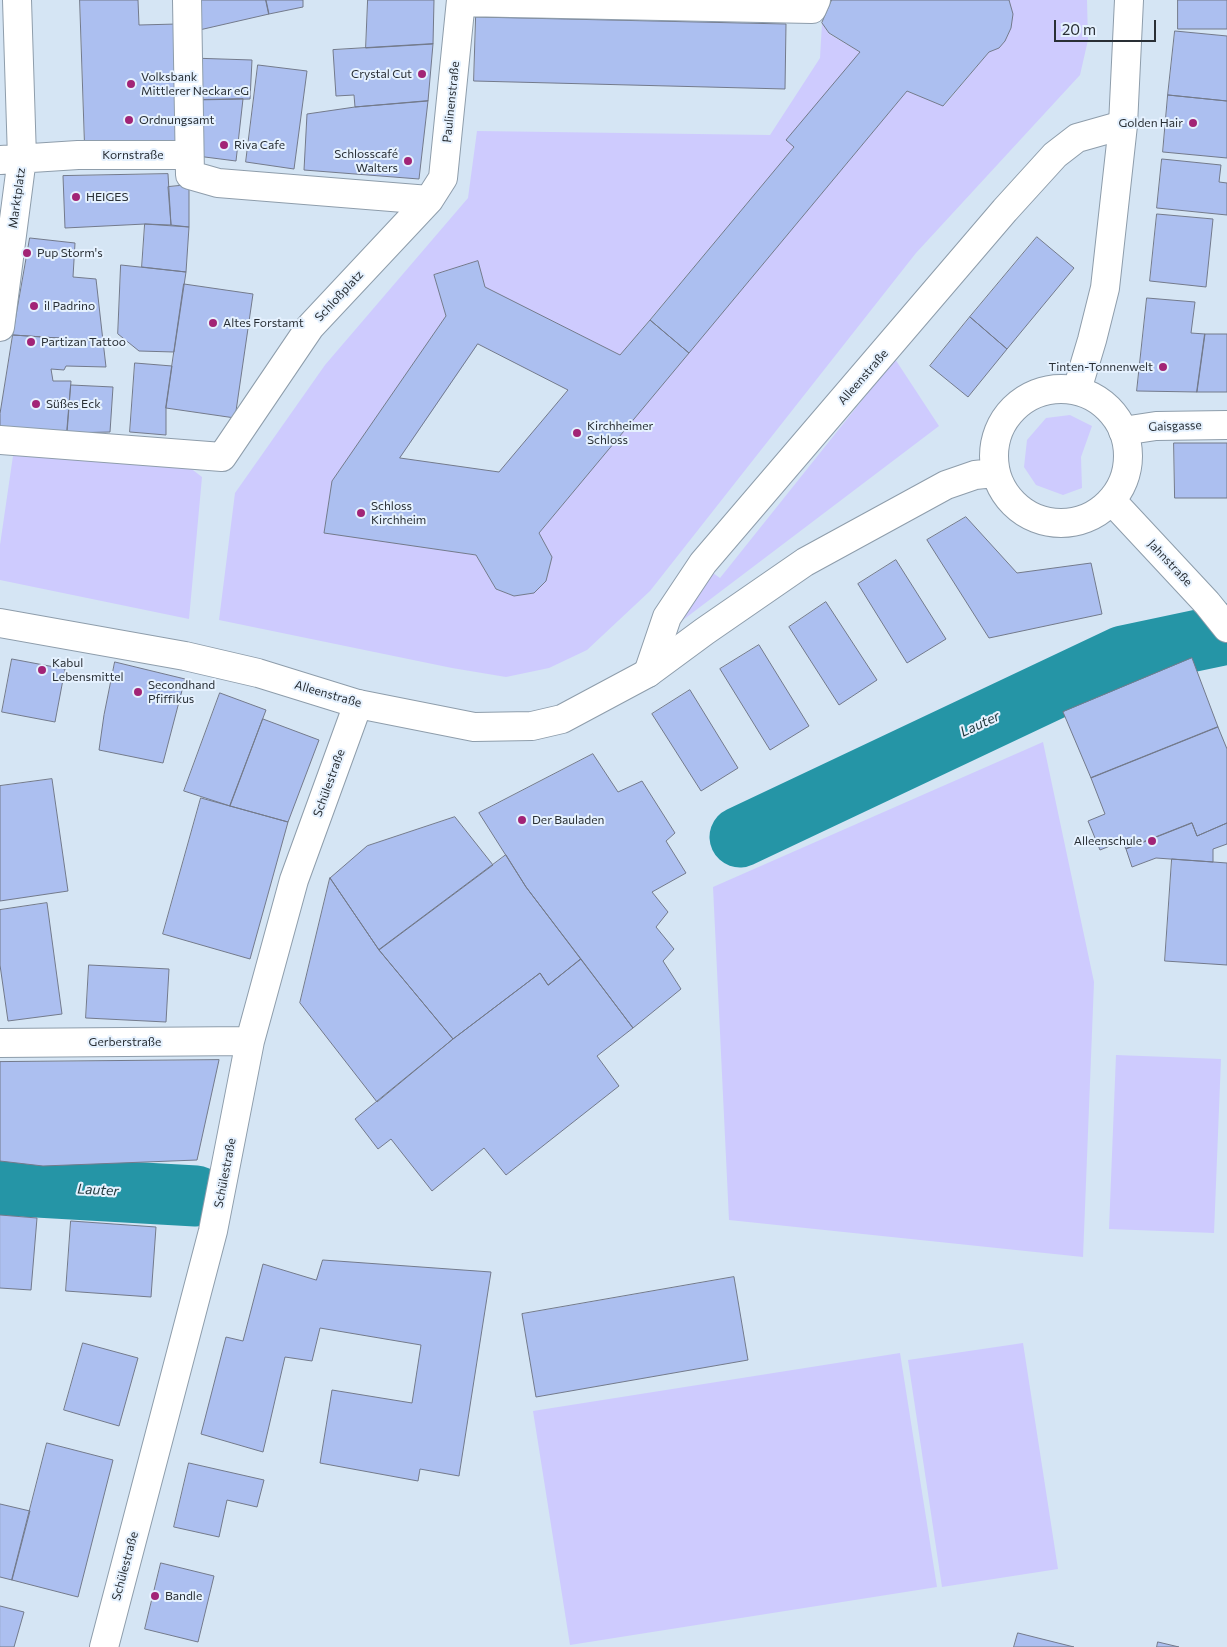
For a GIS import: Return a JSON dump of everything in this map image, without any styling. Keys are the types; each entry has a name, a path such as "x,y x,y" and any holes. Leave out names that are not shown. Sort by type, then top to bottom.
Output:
{"street":[{"name":"Marktplatz","path":"0,327 11,159 17,0"},
{"path":"187,0 188,155 190,175 218,183 429,200"},
{"path":"461,1 812,9 816,0"},
{"path":"1077,390 1105,288 1123,125 1129,32 1129,0"},
{"name":"Paulinenstraße","path":"429,200 443,178 461,1"},
{"name":"Alleenstraße","path":"648,673 667,616 703,563 1005,210 1055,155 1077,138 1123,125"},
{"name":"Marktplatz","path":"11,159 78,155"},
{"name":"Kornstraße","path":"78,155 188,155"},
{"name":"Schloßplatz","path":"0,440 222,458 310,327 429,200"},
{"path":"1057,389 1077,390 1108,409 1123,431 1128,455 1124,480 1112,501 1081,521 1045,523 1013,505 994,473 994,443 1006,416 1029,397 1057,389"},
{"name":"Gaisgasse","path":"1123,431 1156,426 1227,425"},
{"name":"Alleenstraße","path":"0,623 185,656 258,673 358,704 474,727 532,726 562,718 648,673 805,562 946,485 974,475 994,473"},
{"name":"Jahnstraße","path":"1112,501 1207,603 1227,628"},
{"name":"Schülestraße","path":"104,1647 213,1231 250,1041 294,880 358,704"},
{"name":"Gerberstraße","path":"0,1043 250,1041"}],"shaded area":[{"path":"1009,0 1087,0 1088,40 1080,75 916,253 650,591 587,650 549,668 506,677 452,668 219,620 235,493 325,365 468,198 477,131 770,135 820,58 822,23 829,34 860,52 805,134 620,355 485,287 478,262 434,275 446,316 332,481 324,532 476,555 496,589 514,596 534,593 546,581 552,557 539,533 907,91 944,106 989,52 1003,43 1010,31 1011,24"},
{"path":"895,359 939,426 675,626 710,571 720,578"},
{"path":"1070,415 1092,426 1081,457 1082,488 1063,495 1036,485 1024,467 1027,440 1046,418"},
{"path":"14,449 189,467 202,477 189,619 0,580 0,545"},
{"path":"1043,742 1094,982 1083,1257 729,1220 713,887"},
{"path":"1116,1055 1221,1059 1214,1233 1109,1229"},
{"path":"1023,1343 1058,1569 942,1587 908,1360"},
{"path":"900,1353 937,1587 570,1645 533,1411"}],"building":[{"name":"Volksbank Mittlerer Neckar eG","path":"80,0 138,0 139,25 177,24 181,144 85,147"},
{"path":"193,0 266,0 269,14 195,31"},
{"path":"266,0 303,0 303,7 269,14"},
{"path":"368,0 434,0 433,44 366,48"},
{"path":"832,0 1009,0 1013,14 1011,28 1005,41 999,48 989,52 943,106 907,91 689,353 650,320 794,147 786,140 860,52 829,33 822,23"},
{"path":"1178,0 1227,0 1227,29 1178,29"},
{"path":"476,17 786,24 785,89 474,81"},
{"path":"1175,31 1227,36 1227,101 1168,95"},
{"path":"433,44 428,101 355,107 354,95 336,96 333,50"},
{"path":"191,58 252,60 250,99 192,100"},
{"path":"258,65 307,71 294,169 246,162"},
{"path":"1168,95 1227,101 1227,158 1163,152"},
{"path":"243,99 236,161 197,156 196,100"},
{"path":"428,101 419,179 304,170 307,114 355,107"},
{"path":"1162,159 1221,165 1219,182 1227,183 1227,215 1157,208"},
{"path":"168,174 171,225 145,224 65,228 63,176"},
{"path":"189,185 189,227 171,225 168,187"},
{"path":"1157,214 1213,219 1206,287 1150,281"},
{"path":"145,224 189,227 186,272 142,267"},
{"path":"1037,237 1074,268 1007,349 970,317"},
{"path":"30,238 75,243 73,277 96,279 103,341 13,335"},
{"name":"Kirchheimer Schloss","path":"478,261 485,287 620,355 650,320 689,353 539,533 552,557 546,581 534,593 514,596 496,589 476,555 324,533 332,481 446,316 434,275","holes":["478,344 568,390 499,472 400,458"]},
{"path":"121,265 186,272 174,352 139,351 118,334"},
{"name":"Altes Forstamt","path":"184,284 253,294 235,418 166,408"},
{"path":"1147,298 1195,302 1191,333 1205,334 1197,392 1137,391"},
{"path":"970,317 1007,349 968,397 930,366"},
{"path":"1205,334 1227,334 1227,392 1197,392"},
{"path":"13,335 103,341 106,367 66,366 64,370 51,369 53,381 71,381 67,433 0,429 0,414"},
{"path":"135,363 172,366 166,408 166,435 130,432"},
{"path":"71,385 113,387 110,432 67,433"},
{"path":"1174,443 1227,443 1227,498 1175,498"},
{"path":"966,517 1017,573 1091,563 1102,614 989,638 927,540"},
{"path":"896,560 946,639 907,663 858,584"},
{"path":"826,602 877,680 839,705 789,627"},
{"path":"759,645 809,726 770,750 720,669"},
{"path":"1192,658 1218,727 1091,778 1063,712"},
{"path":"12,659 65,669 55,722 2,712"},
{"path":"115,662 185,679 163,763 99,750"},
{"path":"690,690 738,768 701,791 652,714"},
{"path":"220,693 266,710 230,806 184,791"},
{"path":"263,719 319,740 288,822 230,806"},
{"path":"1218,727 1227,749 1227,823 1197,836 1192,823 1126,849 1122,841 1100,850 1088,821 1105,814 1091,778"},
{"path":"593,754 618,792 642,781 675,833 666,841 686,873 652,892 668,912 656,927 674,949 663,961 681,989 633,1028 526,887 479,813"},
{"path":"52,779 68,891 0,901 0,786"},
{"path":"201,798 288,822 250,959 163,934"},
{"path":"455,817 493,865 379,950 330,878 367,846"},
{"path":"1192,823 1197,836 1227,823 1227,844 1213,849 1213,862 1156,858 1132,867 1126,849"},
{"path":"506,855 526,887 581,959 548,985 540,973 453,1039 379,950"},
{"name":"Alleenschule","path":"1172,859 1227,863 1227,965 1165,961"},
{"path":"330,878 379,950 453,1039 377,1102 300,1003"},
{"path":"47,903 62,1014 8,1021 0,965 0,910"},
{"path":"581,959 633,1028 597,1056 619,1086 506,1175 484,1148 432,1191 391,1139 378,1149 355,1119 453,1039 540,973 548,985"},
{"path":"89,965 169,969 166,1022 86,1018"},
{"path":"219,1060 197,1160 43,1166 0,1161 0,1062"},
{"path":"0,1215 37,1218 31,1290 0,1288"},
{"path":"71,1221 156,1227 151,1297 66,1291"},
{"path":"323,1260 491,1272 459,1476 420,1469 418,1481 320,1463 332,1390 412,1403 421,1345 320,1328 312,1361 285,1357 263,1452 201,1434 226,1337 243,1341 263,1264 316,1280"},
{"path":"734,1277 748,1360 536,1397 522,1314"},
{"path":"83,1343 138,1358 119,1426 64,1410"},
{"path":"47,1443 113,1460 78,1597 12,1580"},
{"path":"189,1463 264,1480 257,1507 227,1500 219,1537 174,1527"},
{"path":"0,1504 30,1511 12,1580 0,1577"},
{"path":"161,1563 214,1576 198,1642 145,1629"},
{"path":"0,1606 24,1612 14,1647 0,1647"},
{"path":"1018,1633 1074,1647 1014,1647"},
{"path":"1158,1642 1179,1647 1157,1647"}],"waterway":[{"name":"Lauter","path":"740,837 1123,656 1227,634"},
{"name":"Lauter","path":"0,1185 196,1196"}],"place":[{"name":"Crystal Cut","path":"422,74"},
{"name":"Volksbank Mittlerer Neckar eG","path":"131,84"},
{"name":"Ordnungsamt","path":"129,120"},
{"name":"Golden Hair","path":"1193,123"},
{"name":"Riva Cafe","path":"224,145"},
{"name":"Schlosscafé Walters","path":"408,161"},
{"name":"HEIGES","path":"76,197"},
{"name":"Pup Storm's","path":"27,253"},
{"name":"il Padrino","path":"34,306"},
{"name":"Altes Forstamt","path":"213,323"},
{"name":"Partizan Tattoo","path":"31,342"},
{"name":"Tinten-Tonnenwelt","path":"1163,367"},
{"name":"Süßes Eck","path":"36,404"},
{"name":"Kirchheimer Schloss","path":"577,433"},
{"name":"Schloss Kirchheim","path":"361,513"},
{"name":"Kabul Lebensmittel","path":"42,670"},
{"name":"Secondhand Pfiffikus","path":"138,692"},
{"name":"Der Bauladen","path":"522,820"},
{"name":"Alleenschule","path":"1152,841"},
{"name":"Bandle","path":"155,1596"}]}
